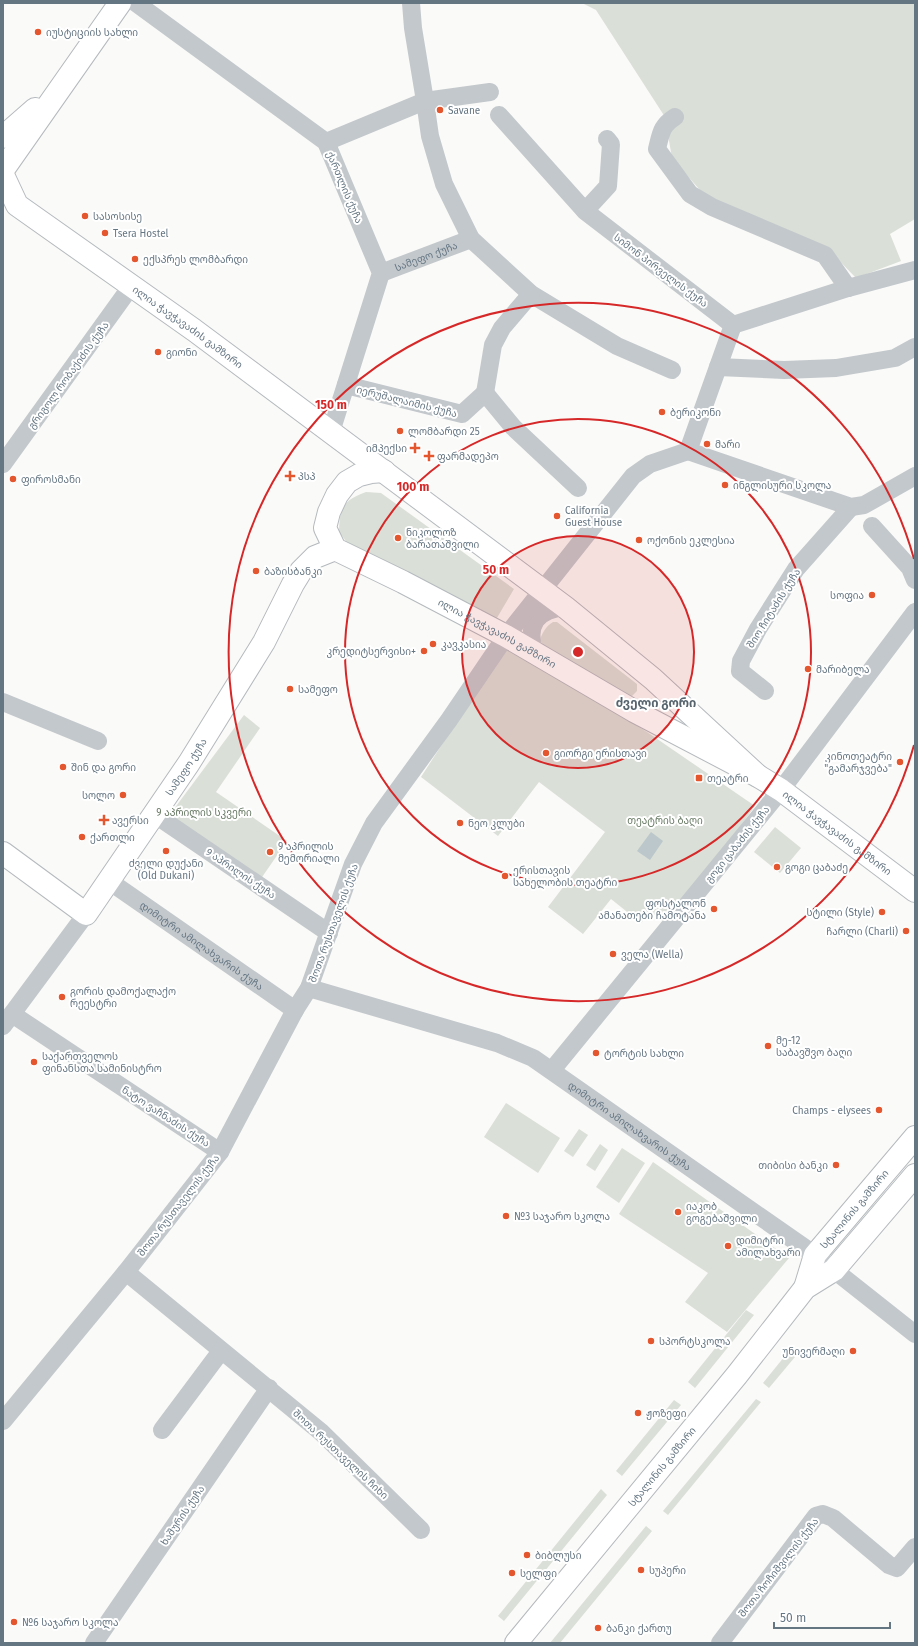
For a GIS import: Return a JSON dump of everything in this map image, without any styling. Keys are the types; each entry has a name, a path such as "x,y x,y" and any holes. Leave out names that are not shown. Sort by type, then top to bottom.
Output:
{"main road":[{"path":"3,170 120,3"},
{"path":"3,137 63,85"},
{"name":"ილია ჭავჭავაძის გამზირი","path":"3,175 10,204 132,285 542,589 653,679 758,776"},
{"path":"335,549 325,528 328,512 337,495 347,482 359,475 384,471"},
{"name":"ილია ჭავჭავაძის გამზირი","path":"335,549 403,582 506,636 634,712 758,776 781,790 915,891"},
{"name":"სამეფო ქუჩა","path":"86,914 189,763 264,642 301,571 315,557 335,549"},
{"path":"3,852 86,914"},
{"name":"სტალინის გამზირი","path":"805,1288 815,1255 915,1136"},
{"name":"სტალინის გამზირი","path":"516,1643 737,1375 805,1288 834,1270 915,1175"}],"street":[{"name":"ქართლის ქუჩა","path":"136,3 326,142 381,273"},
{"path":"411,3 413,28 426,101 430,136 444,184 471,239 531,294 617,346 672,370"},
{"path":"326,142 426,101 490,92"},
{"name":"სიმონ პირველის ქუჩა","path":"499,115 585,211 733,325"},
{"path":"675,117 666,123 661,132 657,149 690,194 712,207 825,255 848,288"},
{"path":"585,211 608,186 610,144 608,139"},
{"name":"სამეფო ქუჩა","path":"381,273 471,239"},
{"path":"915,270 848,288 733,325 688,451 851,507 864,504 915,476"},
{"path":"331,432 381,273"},
{"name":"გრიგოლ რობაქიძის ქუჩა","path":"3,464 132,285"},
{"path":"531,294 502,328 493,345 485,393 513,427 578,488"},
{"path":"718,367 784,370 836,368 895,358 915,347"},
{"name":"იერუშალაიმის ქუჩა","path":"346,385 462,414 485,393"},
{"name":"შოთა რუსთაველის ქუჩა","path":"3,1421 126,1272 220,1152 295,1010 309,988 353,864 374,824 449,720 506,636 633,476 650,464 688,451"},
{"name":"შიო ჩიტაძის ქუჩა","path":"765,691 740,670 741,661 758,629 796,568 851,507"},
{"path":"872,526 910,568 915,580"},
{"path":"534,652 530,639 532,626 540,615 552,608 565,607"},
{"name":"გოგი ცაბაძის ქუჩა","path":"552,1070 781,790 915,612"},
{"path":"3,702 98,741"},
{"name":"9 აპრილის ქუჩა","path":"154,814 330,930"},
{"name":"დიმიტრი ამილახვარის ქუჩა","path":"109,881 295,1010"},
{"name":"სამეფო ქუჩა","path":"7,1020 86,914"},
{"name":"დიმიტრი ამილახვარის ქუჩა","path":"309,988 497,1043 533,1058 815,1255 915,1334"},
{"name":"ნატო ვაჩნაძის ქუჩა","path":"7,1020 220,1152"},
{"name":"შოთა რუსთაველის ჩიხი","path":"126,1272 321,1432 421,1530"},
{"path":"162,1430 221,1351"},
{"name":"ხაშურის ქუჩა","path":"94,1643 269,1388"},
{"name":"შოთა ჩოჩიშვილის ქუჩა","path":"720,1643 816,1516 823,1514 833,1518 889,1566 897,1568 915,1547"}],"green space":[{"path":"582,3 915,3 915,219 890,234 901,261 856,278 829,250 706,197 672,158 665,117 596,10"},
{"path":"366,492 381,493 514,589 494,623 351,548 339,532 340,516 347,502"},
{"path":"553,622 557,622 637,684 637,691 632,696 627,697 543,645 540,641 542,636 547,627"},
{"name":"თეატრის ბაღი","path":"507,644 647,732 755,806 734,835 663,922 651,912 641,923 611,899 583,934 548,907 605,832 539,782 498,836 421,777"},
{"name":"9 აპრილის სკვერი","path":"244,715 260,728 216,792 287,841 260,880 168,817"},
{"path":"775,827 801,848 780,873 754,852"},
{"path":"506,1103 560,1138 538,1173 484,1137"},
{"path":"579,1129 588,1135 573,1157 564,1151"},
{"path":"600,1144 608,1150 595,1171 586,1165"},
{"path":"622,1148 645,1163 619,1203 596,1187"},
{"path":"653,1162 789,1258 727,1332 685,1302 708,1273 619,1214"},
{"path":"746,1310 754,1315 695,1388 688,1382"},
{"path":"793,1346 800,1351 769,1388 763,1383"},
{"path":"756,1399 761,1402 668,1515 663,1511"},
{"path":"674,1400 681,1405 622,1476 616,1471"},
{"path":"601,1489 607,1495 504,1621 498,1616"},
{"path":"646,1526 652,1531 560,1643 550,1643"}],"shaded area":[{"path":"651,832 663,841 650,860 637,851"}],"place":[{"name":"იუსტიციის სახლი","path":"38,32"},
{"name":"Savane","path":"440,110"},
{"name":"სასოსისე","path":"85,216"},
{"name":"Tsera Hostel","path":"105,233"},
{"name":"ექსპრეს ლომბარდი","path":"135,259"},
{"name":"გიონი","path":"158,352"},
{"name":"ბერიკონი","path":"662,412"},
{"name":"ლომბარდი 25","path":"400,431"},
{"name":"მარი","path":"707,444"},
{"name":"იმპექსი","path":"415,448"},
{"name":"ფარმადეპო","path":"429,456"},
{"name":"პსპ","path":"290,476"},
{"name":"ფიროსმანი","path":"13,479"},
{"name":"ინგლისური სკოლა","path":"725,485"},
{"name":"California Guest House","path":"557,516"},
{"name":"ნიკოლოზ ბარათაშვილი","path":"398,538"},
{"name":"ოქონის ეკლესია","path":"639,540"},
{"name":"ბაზისბანკი","path":"256,571"},
{"name":"სოფია","path":"872,595"},
{"name":"კავკასია","path":"433,644"},
{"name":"კრედიტსერვისი+","path":"424,651"},
{"name":"მარიბელა","path":"808,669"},
{"name":"სამეფო","path":"290,689"},
{"name":"გიორგი ერისთავი","path":"546,753"},
{"name":"კინოთეატრი \"გამარჯვება\"","path":"900,762"},
{"name":"შინ და გორი","path":"63,767"},
{"name":"თეატრი","path":"699,778"},
{"name":"სოლო","path":"123,795"},
{"name":"ავერსი","path":"104,820"},
{"name":"ნეო კლუბი","path":"460,823"},
{"name":"ქართლი","path":"82,837"},
{"name":"ძველი დუქანი (Old Dukani)","path":"166,851"},
{"name":"9 აპრილის მემორიალი","path":"270,852"},
{"name":"გოგი ცაბაძე","path":"777,867"},
{"name":"ერისთავის სახელობის თეატრი","path":"505,876"},
{"name":"ფოსტალონ ამანათები ჩამოტანა","path":"714,909"},
{"name":"სტილი (Style)","path":"882,912"},
{"name":"ჩარლი (Charli)","path":"906,931"},
{"name":"ველა (Wella)","path":"613,954"},
{"name":"გორის დამოქალაქო რეესტრი","path":"62,997"},
{"name":"მე-12 საბავშვო ბაღი","path":"768,1046"},
{"name":"ტორტის სახლი","path":"596,1053"},
{"name":"საქართველოს ფინანსთა სამინისტრო","path":"34,1062"},
{"name":"Champs - elysees","path":"879,1110"},
{"name":"თიბისი ბანკი","path":"836,1165"},
{"name":"იაკობ გოგებაშვილი","path":"678,1212"},
{"name":"№3 საჯარო სკოლა","path":"506,1216"},
{"name":"დიმიტრი ამილახვარი","path":"728,1246"},
{"name":"სპორტსკოლა","path":"651,1341"},
{"name":"უნივერმაღი","path":"853,1351"},
{"name":"ჟოზეფი","path":"638,1413"},
{"name":"ბიბლუსი","path":"527,1555"},
{"name":"სუპერი","path":"641,1570"},
{"name":"სელფი","path":"512,1573"},
{"name":"№6 საჯარო სკოლა","path":"14,1622"},
{"name":"ბანკი ქართუ","path":"598,1628"}],"district":[{"name":"ძველი გორი","path":"656,703"}]}
